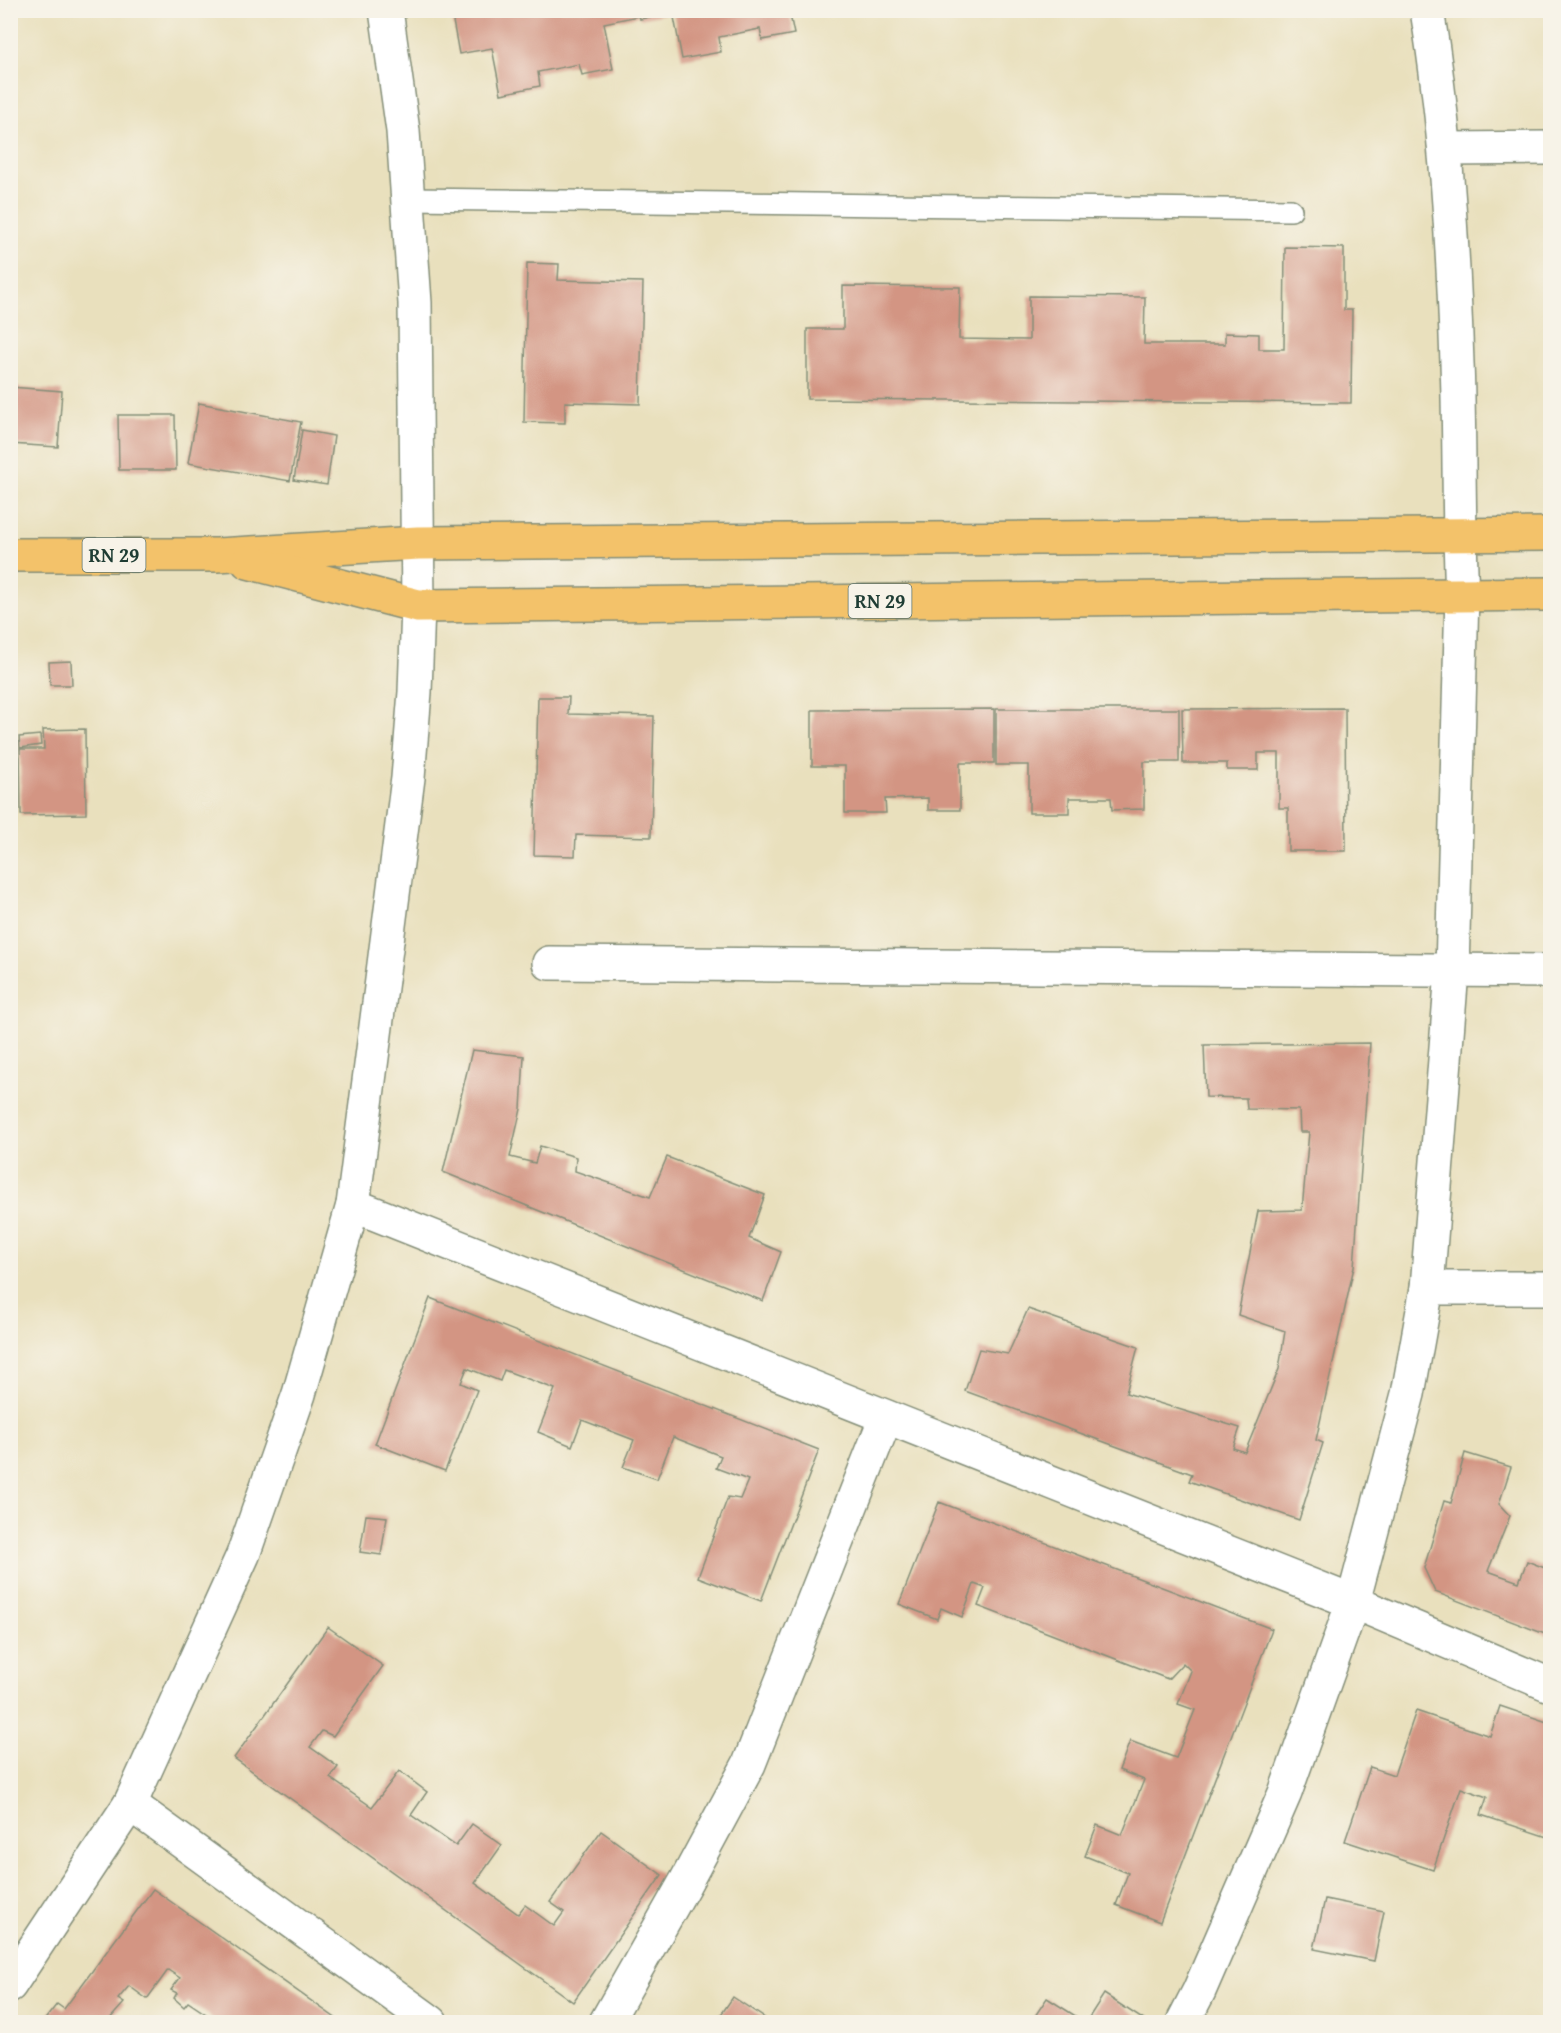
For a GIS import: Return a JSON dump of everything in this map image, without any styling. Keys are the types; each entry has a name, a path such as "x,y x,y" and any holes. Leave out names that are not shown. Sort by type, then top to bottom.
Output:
{"main road":[{"name":"RN 29","path":"10,555 217,555 418,543 1551,534"},
{"name":"RN 29","path":"217,555 418,606 1551,594"}],"street":[{"path":"10,1984 130,1804 243,1555 299,1394 353,1205 408,778 415,692 418,606 416,303 403,131 386,10"},
{"path":"1183,2022 1199,1991 1285,1793 1353,1602 1408,1394 1427,1288 1452,971 1462,594 1457,363 1446,148 1427,10"},
{"path":"1446,148 1551,148"},
{"path":"549,963 1551,971"},
{"path":"353,1205 1353,1602 1551,1684"},
{"path":"1427,1288 1551,1288"},
{"path":"606,2022 686,1883 749,1764 886,1417"},
{"path":"130,1804 430,2022"}],"lane":[{"path":"408,199 1291,210"}],"building":[{"path":"451,10 637,10 638,16 604,23 613,69 582,75 579,64 538,72 540,86 501,94 492,48 459,54"},
{"path":"638,10 789,10 794,34 762,40 760,29 719,37 721,52 682,59 673,12 640,19"},
{"path":"1285,247 1344,248 1344,310 1352,310 1351,403 807,399 807,329 843,329 843,286 960,287 959,339 1029,340 1029,296 1145,297 1144,344 1225,344 1225,333 1259,334 1259,349 1284,349"},
{"path":"527,263 559,264 558,280 643,282 640,404 565,402 565,423 524,422"},
{"path":"10,387 62,391 58,447 10,444"},
{"path":"199,403 301,422 290,481 188,463"},
{"path":"118,415 175,415 176,470 119,470"},
{"path":"302,430 334,436 327,485 294,480"},
{"path":"71,661 72,685 50,685 49,662"},
{"path":"538,697 569,697 568,714 654,716 651,837 576,835 575,856 534,855"},
{"path":"1345,708 1346,851 1288,851 1288,808 1279,808 1279,753 1258,753 1258,770 1227,770 1227,763 1183,763 1182,709"},
{"path":"994,709 994,763 960,763 960,810 928,810 928,798 885,799 886,813 845,813 845,766 812,766 812,710"},
{"path":"996,709 1179,709 1179,762 1144,762 1144,809 1112,810 1111,798 1069,798 1069,813 1029,813 1029,765 996,765"},
{"path":"85,729 86,814 21,815 20,749 44,749 43,730"},
{"path":"40,735 41,745 20,748 19,737"},
{"path":"1370,1043 1354,1267 1316,1440 1323,1443 1299,1520 1189,1481 1192,1474 965,1391 979,1349 1008,1354 1028,1309 1138,1347 1126,1393 1240,1428 1233,1448 1245,1452 1279,1369 1285,1331 1238,1315 1258,1211 1302,1210 1309,1132 1300,1132 1299,1110 1247,1109 1246,1098 1206,1097 1204,1045"},
{"path":"472,1050 524,1056 521,1109 510,1157 535,1163 540,1146 576,1157 575,1171 650,1197 667,1157 765,1195 749,1238 781,1252 763,1301 443,1172"},
{"path":"430,1298 819,1450 761,1601 698,1577 728,1497 740,1499 748,1480 716,1468 721,1456 673,1437 657,1479 623,1467 634,1440 582,1420 572,1446 538,1432 555,1389 504,1370 500,1381 467,1368 461,1383 477,1390 445,1471 375,1444"},
{"path":"1465,1453 1511,1467 1499,1504 1510,1516 1488,1571 1519,1582 1527,1561 1550,1570 1548,1581 1550,1582 1550,1636 1435,1592 1424,1568 1444,1501 1451,1503"},
{"path":"939,1502 1272,1629 1160,1922 1116,1905 1128,1873 1085,1856 1097,1825 1122,1835 1144,1780 1119,1770 1130,1741 1176,1758 1195,1710 1178,1704 1191,1671 1183,1663 1168,1679 978,1606 985,1588 974,1584 962,1617 941,1608 937,1619 899,1604"},
{"path":"366,1515 387,1517 381,1555 360,1552"},
{"path":"328,1627 383,1666 333,1736 322,1731 310,1747 338,1767 330,1778 372,1807 399,1771 427,1792 411,1815 456,1846 472,1824 502,1845 475,1883 518,1914 525,1905 554,1926 564,1912 550,1902 601,1831 662,1875 573,2002 234,1758"},
{"path":"1500,1706 1550,1723 1550,1838 1481,1815 1487,1797 1461,1788 1433,1870 1345,1841 1370,1767 1394,1775 1416,1711 1490,1736"},
{"path":"153,1889 341,2022 218,2022 188,2002 184,2007 174,1998 177,1993 171,1990 180,1978 168,1970 147,1999 129,1986 118,1999 124,2003 107,2022 43,2022 57,2004 64,2009"},
{"path":"1325,1899 1384,1911 1374,1961 1314,1949"},
{"path":"1104,1994 1144,2020 1143,2022 1086,2022"},
{"path":"733,1997 766,2019 764,2022 716,2022"},
{"path":"1047,1998 1085,2022 1031,2022"}]}
